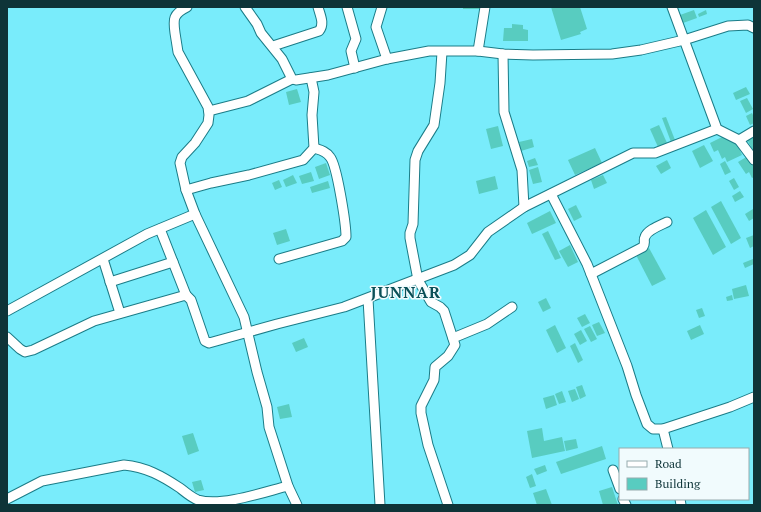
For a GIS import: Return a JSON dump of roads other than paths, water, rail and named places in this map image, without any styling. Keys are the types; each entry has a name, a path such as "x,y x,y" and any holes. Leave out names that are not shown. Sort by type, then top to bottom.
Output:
{"street":[{"path":"187,7 175,16 173,22 176,44 178,52 204,98 209,111 208,123 195,143 182,157 180,163 186,190 195,214 244,317 268,407 269,427 288,486 297,505"},
{"path":"245,7 257,24 261,33 282,59 292,79"},
{"path":"273,46 319,31 322,28 322,24 318,7"},
{"path":"347,7 356,39 351,51 354,68"},
{"path":"382,7 376,27 387,59"},
{"path":"478,51 485,7"},
{"path":"672,7 717,129 739,140 754,160"},
{"path":"209,111 248,101 292,79 296,80 311,78 387,59 429,51 478,51 503,54 569,56 612,54 641,50 684,40 728,26 748,25 754,28"},
{"path":"442,52 440,83 434,125 418,151 415,160 413,224 410,238 418,280 431,302 444,311 455,345 453,350 435,367 434,380 421,406 421,413 428,445 448,505"},
{"path":"503,54 504,112 522,170 524,207"},
{"path":"186,190 303,160 314,148 312,115 314,92 311,78"},
{"path":"160,229 186,294 191,300 205,341 209,343 344,307 454,265 470,255 488,232 524,207 632,153 655,153 717,129"},
{"path":"739,140 754,131"},
{"path":"279,259 342,241 346,237 336,169 331,157 324,151 314,148"},
{"path":"551,194 588,264 627,366 647,424 653,429 663,429 754,398"},
{"path":"7,311 147,234 195,214"},
{"path":"591,274 644,246 647,233 667,222"},
{"path":"103,259 120,313"},
{"path":"110,282 173,262"},
{"path":"7,337 20,350 25,352 33,350 94,321 186,294"},
{"path":"368,299 380,505"},
{"path":"453,338 487,324 512,307"},
{"path":"663,429 668,448"},
{"path":"7,499 42,482 124,465 138,466 152,471 168,480 193,502 227,501 288,486"},
{"path":"613,470 619,487"}],"district":[{"name":"JUNNAR","path":"406,292"}]}
